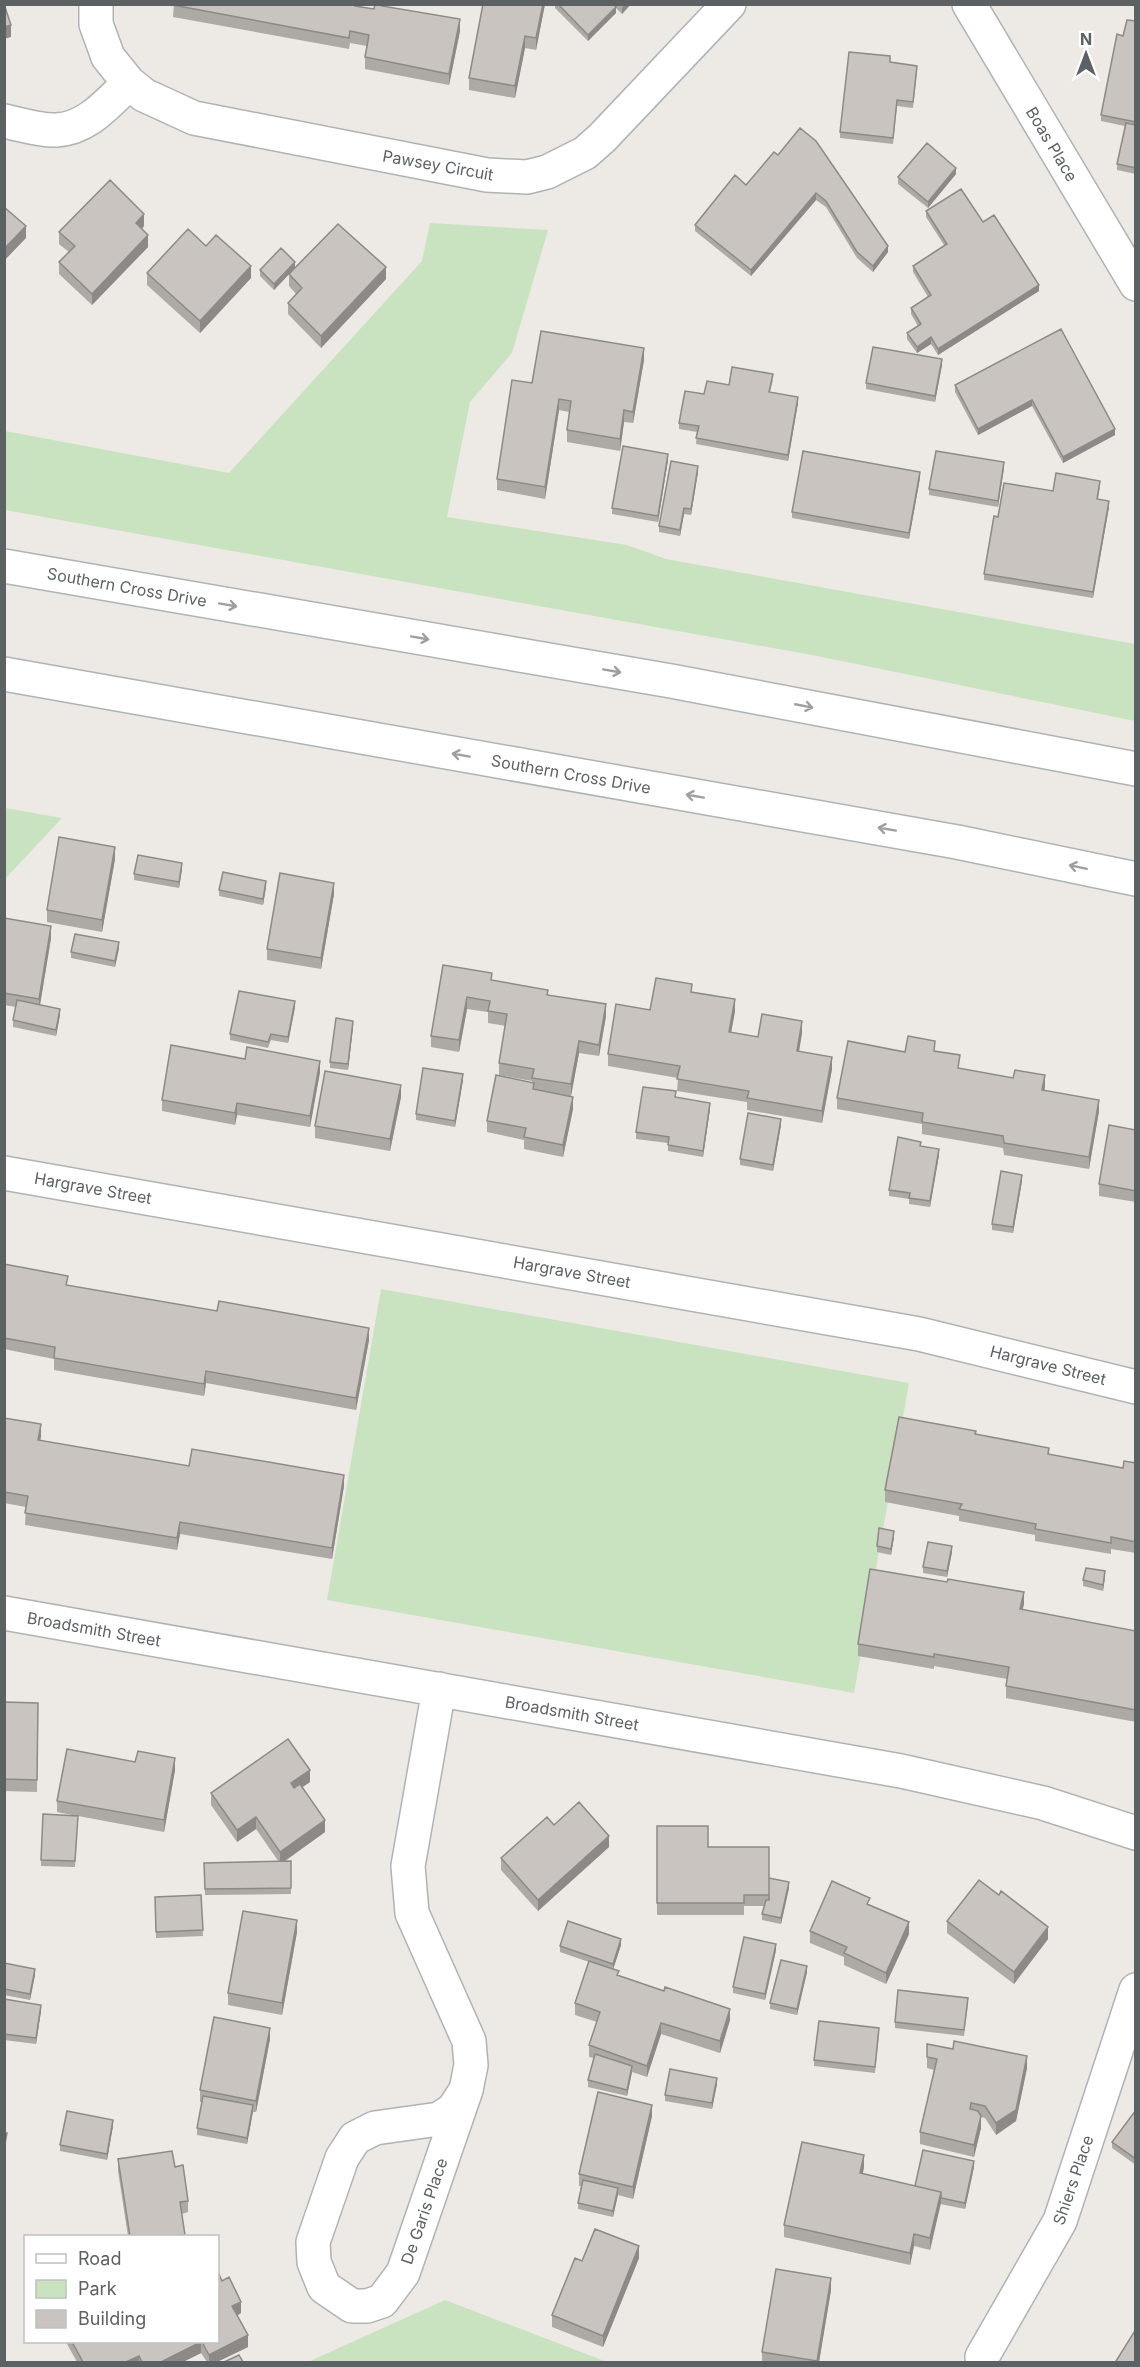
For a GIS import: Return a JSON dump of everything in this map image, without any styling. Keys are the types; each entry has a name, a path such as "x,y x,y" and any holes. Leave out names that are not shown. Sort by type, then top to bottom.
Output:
{"street":[{"name":"Pawsey Circuit","path":"96,4 96,24 108,57 129,83 144,95 194,118 479,174 527,177 547,172 585,153 729,4"},
{"name":"Boas Place","path":"969,4 1136,284"},
{"path":"4,121 54,131 78,126 98,113 129,83"},
{"name":"Southern Cross Drive","path":"4,566 671,681 1136,769"},
{"name":"Southern Cross Drive","path":"4,674 957,842 1136,879"},
{"name":"Hargrave Street","path":"4,1173 919,1334 1136,1387"},
{"name":"Broadsmith Street","path":"4,1613 901,1771 1043,1803 1136,1833"},
{"name":"De Garis Place","path":"440,1689 408,1866 412,1913 469,2041 471,2065 466,2090 404,2273 382,2301 367,2306 352,2306 324,2287 314,2262 313,2242 342,2158 355,2138 375,2128 440,2119 453,2110 466,2090"},
{"name":"Shiers Place","path":"982,2357 1060,2222 1136,1990"}],"green space":[{"path":"430,223 548,230 512,353 470,402 447,517 627,545 666,559 1135,644 1135,721 817,656 5,510 5,431 229,473 422,261"},
{"path":"4,808 62,818 5,879"},
{"path":"381,1289 909,1383 854,1693 327,1600"},
{"path":"445,2300 607,2362 308,2362"}],"building":[{"path":"4,4 11,25 4,27"},
{"path":"355,4 355,6 374,9 375,4 383,4 382,6 460,19 449,74 365,57 369,35 350,31 349,38 173,5"},
{"path":"483,4 543,4 536,38 525,36 515,86 469,78"},
{"path":"558,4 613,4 616,7 588,35"},
{"path":"1127,20 1136,21 1136,122 1101,115 1117,34 1123,36"},
{"path":"849,52 890,56 890,62 917,66 913,102 897,100 893,138 840,132"},
{"path":"1126,123 1136,125 1136,168 1117,164"},
{"path":"800,128 816,141 888,246 873,266 857,252 826,201 816,193 751,270 695,225 735,175 746,185 774,152 778,155"},
{"path":"927,143 956,168 928,202 898,177"},
{"path":"110,180 144,214 136,223 148,235 92,294 59,262 75,246 59,232"},
{"path":"961,189 983,222 994,215 1039,285 938,349 931,337 917,347 907,333 921,324 911,308 931,295 913,266 947,244 926,211"},
{"path":"4,207 26,226 4,249"},
{"path":"338,224 386,267 321,336 288,303 302,288 289,274"},
{"path":"188,229 206,246 216,235 251,266 200,321 147,273"},
{"path":"281,248 295,262 274,284 260,270"},
{"path":"1061,329 1115,429 1063,457 1032,400 978,429 955,385"},
{"path":"541,331 644,348 633,412 624,410 620,439 567,430 571,401 559,399 545,487 497,479 512,380 532,383"},
{"path":"873,347 942,359 935,396 866,383"},
{"path":"732,367 773,374 769,392 798,397 788,455 696,438 699,426 679,423 685,391 704,394 707,381 729,385"},
{"path":"623,446 668,454 658,516 612,508"},
{"path":"803,451 920,472 909,533 792,512"},
{"path":"936,451 1004,462 998,501 929,489"},
{"path":"671,461 698,466 691,509 684,508 680,530 659,526"},
{"path":"1056,473 1100,481 1097,499 1109,501 1093,592 984,574 994,516 998,517 1004,483 1053,491"},
{"path":"59,837 115,847 102,920 47,910"},
{"path":"138,855 182,863 179,882 134,874"},
{"path":"223,872 266,881 263,899 219,890"},
{"path":"280,873 334,883 321,958 267,949"},
{"path":"4,918 51,926 39,999 4,993"},
{"path":"75,934 119,942 115,961 71,952"},
{"path":"443,965 492,973 491,980 548,990 547,995 606,1004 599,1045 579,1041 571,1084 532,1078 534,1069 499,1063 507,1014 488,1011 490,1001 467,997 459,1040 431,1036"},
{"path":"656,978 692,984 691,992 735,999 729,1032 758,1037 762,1014 802,1021 797,1051 832,1057 822,1111 747,1098 749,1091 677,1079 680,1066 608,1054 616,1004 650,1010"},
{"path":"239,991 295,1001 288,1037 271,1034 268,1042 230,1034"},
{"path":"17,1000 60,1009 56,1030 13,1020"},
{"path":"336,1018 353,1021 348,1064 330,1062"},
{"path":"908,1036 935,1041 934,1051 960,1055 958,1068 1013,1078 1015,1070 1045,1075 1042,1090 1099,1100 1089,1157 1004,1143 1003,1136 922,1122 923,1113 837,1098 848,1041 905,1052"},
{"path":"171,1045 245,1059 247,1047 320,1061 310,1116 237,1103 235,1113 162,1100"},
{"path":"423,1068 463,1074 455,1121 416,1114"},
{"path":"325,1071 401,1085 390,1139 315,1126"},
{"path":"496,1075 534,1083 533,1089 573,1097 563,1145 524,1137 526,1128 487,1121"},
{"path":"643,1087 676,1091 675,1097 710,1103 703,1151 668,1145 669,1137 636,1132"},
{"path":"748,1113 781,1119 773,1165 740,1159"},
{"path":"1109,1125 1136,1130 1136,1191 1099,1184"},
{"path":"898,1137 921,1142 920,1146 939,1149 930,1201 909,1198 910,1193 889,1190"},
{"path":"1001,1171 1022,1175 1013,1227 992,1224"},
{"path":"4,1264 68,1276 66,1285 217,1311 219,1301 369,1328 356,1398 206,1371 204,1384 54,1358 55,1347 4,1338"},
{"path":"899,1417 976,1431 975,1434 1049,1448 1048,1454 1123,1468 1124,1461 1136,1463 1136,1542 1111,1537 1111,1543 1035,1529 1036,1524 959,1509 962,1504 885,1490"},
{"path":"4,1418 41,1424 38,1440 189,1466 192,1449 344,1475 332,1548 180,1522 177,1538 25,1513 28,1496 4,1492"},
{"path":"879,1528 894,1531 891,1549 877,1546"},
{"path":"928,1542 952,1546 947,1571 923,1567"},
{"path":"1086,1568 1105,1571 1103,1585 1083,1580"},
{"path":"870,1569 1024,1592 1020,1609 1136,1631 1136,1710 1006,1686 1009,1667 858,1644"},
{"path":"4,1702 38,1703 37,1780 4,1779"},
{"path":"288,1739 310,1770 291,1783 294,1788 300,1784 325,1820 280,1852 256,1817 237,1830 211,1793"},
{"path":"67,1749 135,1762 138,1751 175,1758 164,1820 57,1801"},
{"path":"579,1802 609,1836 538,1900 501,1858 547,1817 554,1825"},
{"path":"43,1814 78,1816 75,1861 41,1860"},
{"path":"657,1826 708,1826 708,1847 769,1847 769,1895 744,1895 744,1903 657,1903"},
{"path":"291,1861 291,1888 205,1889 204,1863"},
{"path":"769,1878 789,1882 781,1918 762,1914 766,1900 769,1900"},
{"path":"979,1880 999,1895 1001,1891 1048,1927 1014,1972 947,1921"},
{"path":"832,1881 870,1898 867,1904 909,1922 886,1973 844,1953 847,1947 810,1931"},
{"path":"201,1895 203,1930 156,1932 155,1897"},
{"path":"243,1911 297,1920 282,2003 228,1993"},
{"path":"568,1921 621,1939 613,1964 560,1946"},
{"path":"744,1937 776,1944 765,1994 733,1987"},
{"path":"781,1960 807,1966 797,2009 770,2003"},
{"path":"589,1961 619,1971 617,1975 664,1991 665,1987 730,2009 720,2041 661,2023 647,2066 589,2045 600,2012 575,2003"},
{"path":"4,1963 35,1969 30,1994 4,1989"},
{"path":"898,1990 968,1998 964,2030 895,2022"},
{"path":"4,1999 41,2005 36,2038 4,2034"},
{"path":"214,2017 270,2028 256,2101 200,2090"},
{"path":"819,2021 879,2028 875,2067 814,2060"},
{"path":"954,2041 1027,2056 1016,2110 996,2123 985,2106 971,2103 970,2109 978,2111 981,2116 974,2145 920,2132 937,2059 927,2057 927,2044 953,2049"},
{"path":"595,2054 632,2066 627,2090 588,2080"},
{"path":"670,2069 717,2078 712,2103 665,2095"},
{"path":"598,2092 652,2105 633,2187 579,2174"},
{"path":"203,2096 253,2105 247,2138 197,2128"},
{"path":"1136,2110 1136,2159 1112,2142"},
{"path":"67,2111 113,2120 107,2154 60,2145"},
{"path":"4,2133 7,2133 4,2149"},
{"path":"802,2142 864,2155 860,2173 941,2192 930,2238 914,2234 910,2253 784,2225"},
{"path":"923,2150 974,2161 965,2203 941,2198 941,2192 915,2186"},
{"path":"172,2151 175,2167 183,2165 188,2201 180,2202 185,2235 130,2235 118,2159"},
{"path":"583,2180 618,2188 613,2211 578,2203"},
{"path":"595,2229 639,2246 603,2336 552,2315 575,2258 582,2261"},
{"path":"776,2269 831,2278 817,2361 762,2352"},
{"path":"219,2274 222,2281 229,2277 241,2302 232,2306 248,2335 209,2355 203,2343 219,2343"},
{"path":"1136,2329 1136,2362 1116,2361"},
{"path":"73,2343 199,2343 161,2362 142,2362 139,2356 126,2362 83,2362"},
{"path":"239,2355 243,2362 224,2362"}]}
